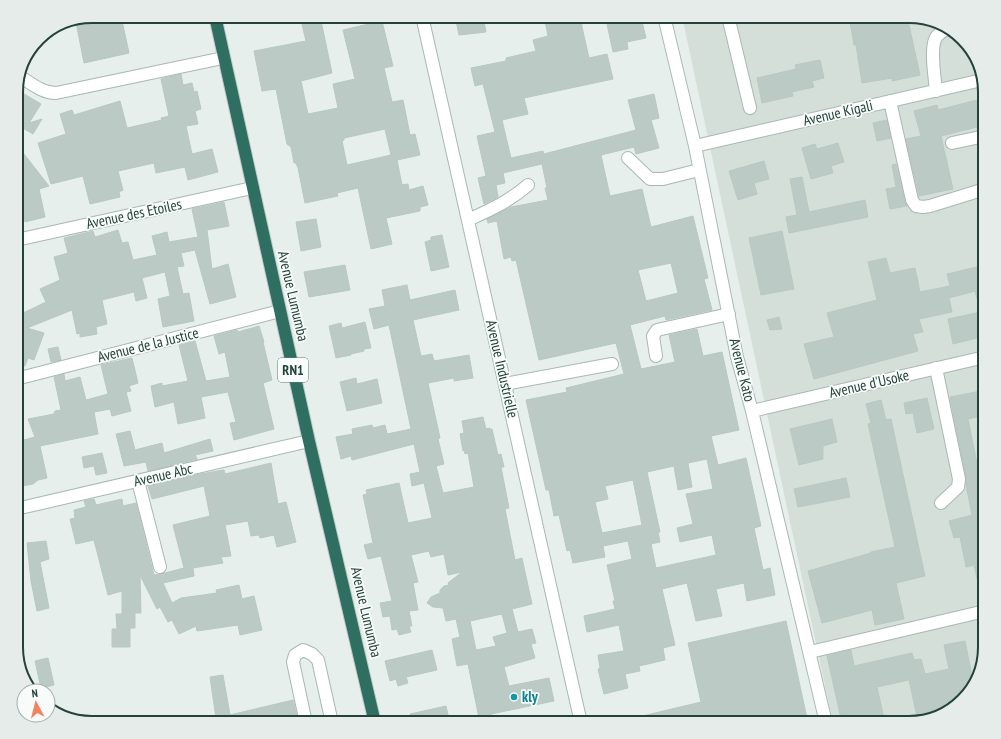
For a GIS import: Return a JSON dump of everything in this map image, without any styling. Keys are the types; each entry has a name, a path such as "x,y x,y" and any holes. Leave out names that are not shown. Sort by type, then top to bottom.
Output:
{"highway":[{"name":"Avenue Lumumba","path":"216,23 309,441 373,716"}],"street":[{"name":"Avenue Industrielle","path":"424,23 579,716"},
{"name":"Avenue Kato","path":"666,23 695,146 737,357 752,411 824,716"},
{"path":"730,23 750,108"},
{"path":"936,91 933,49 934,41 937,35 942,32"},
{"path":"24,79 50,93 223,58"},
{"name":"Avenue Kigali","path":"695,146 977,81"},
{"path":"890,101 912,200 916,206 930,206 978,190"},
{"path":"952,143 978,137"},
{"path":"628,158 650,179 664,179 699,170"},
{"path":"468,220 501,205 514,197 528,185"},
{"name":"Avenue des Etoiles","path":"23,239 252,188"},
{"name":"Avenue de la Justice","path":"23,377 280,311"},
{"path":"656,356 653,336 657,330 729,314"},
{"name":"Avenue d'Usoke","path":"752,411 978,359"},
{"path":"505,384 612,364"},
{"path":"936,368 959,484 958,487 941,503"},
{"name":"Avenue Abc","path":"23,507 309,441"},
{"path":"138,481 160,567"},
{"path":"810,652 978,612"},
{"path":"305,716 293,662 295,655 303,650 312,654 318,660 330,716"}],"shaded area":[{"path":"683,23 922,24 943,32 951,37 961,47 971,62 977,79 977,656 971,677 964,689 954,699 939,709 922,715 909,716 832,716"}],"building":[{"path":"92,23 123,23 129,53 84,63 77,25"},
{"path":"302,23 321,23 332,73 301,81 308,114 338,108 333,84 355,79 343,30 373,23 382,23 393,66 384,68 392,102 403,100 410,135 415,134 420,155 397,160 402,185 408,184 409,190 423,186 428,205 420,207 420,211 386,218 392,244 371,249 358,188 337,193 338,196 305,203 298,168 296,163 294,163 291,147 287,144 276,89 262,91 254,51 306,41","holes":["385,129 391,155 347,165 342,141 344,138"]},
{"path":"456,23 484,23 486,32 459,35"},
{"path":"545,23 582,23 589,58 607,54 613,79 524,98 528,114 502,120 511,158 543,151 544,154 636,130 628,100 654,94 659,118 651,120 659,148 636,154 634,147 601,155 610,196 642,189 651,227 693,216 708,278 704,279 712,310 666,320 665,316 630,325 641,369 675,362 669,335 697,329 703,356 722,352 739,430 711,436 718,465 746,458 761,526 754,528 763,570 770,568 775,595 747,601 744,583 716,589 722,616 696,621 687,583 662,589 675,645 663,648 665,660 639,666 640,671 625,674 628,688 604,694 598,669 600,668 598,655 624,651 619,625 587,632 584,616 615,609 613,601 615,601 607,565 632,559 628,541 603,546 605,557 573,563 570,550 567,551 559,515 554,516 549,490 546,490 526,400 567,392 566,388 624,374 616,343 539,360 516,260 512,261 511,257 504,259 497,221 488,223 487,219 511,207 548,200 542,164 503,173 505,183 496,185 498,197 484,204 478,178 486,176 477,136 495,132 483,84 475,86 471,68 506,61 506,58 536,51 533,40 548,36","holes":["671,263 678,293 646,301 638,270","707,459 713,489 686,494 693,524 677,528 680,542 712,535 716,555 656,568 651,544 660,542 658,532 660,532 647,472 674,466 678,490 692,487 688,463","633,480 642,525 602,533 595,502 608,499 605,486"]},
{"path":"642,23 646,38 627,42 628,49 613,52 607,24"},
{"path":"850,23 909,23 920,75 892,81 892,78 862,83 856,45 854,45"},
{"path":"820,60 824,78 812,81 814,87 792,92 793,96 762,103 757,78 796,69 795,65"},
{"path":"181,74 183,85 192,83 194,92 197,91 201,109 195,111 198,124 186,126 192,154 212,149 218,172 188,180 185,167 156,173 154,163 118,171 123,190 119,192 120,197 90,204 83,176 51,184 38,143 66,134 60,114 72,110 74,115 120,101 127,128 162,120 161,118 169,116 161,79"},
{"path":"23,93 41,104 29,123 42,119 33,134 23,128"},
{"path":"978,100 978,127 941,136 953,189 919,196 906,139 921,136 914,111 937,105 938,110"},
{"path":"887,120 891,138 877,141 873,123"},
{"path":"838,143 844,162 831,166 833,173 811,179 802,148 815,144 817,149"},
{"path":"24,154 49,186 39,189 45,217 25,222 23,214"},
{"path":"764,161 769,179 754,183 757,194 738,200 729,171"},
{"path":"896,164 907,206 890,209 886,189 896,187 892,165"},
{"path":"802,177 809,212 865,200 868,217 789,233 786,217 797,215 790,179"},
{"path":"224,202 229,226 207,230 212,269 228,264 236,297 210,304 195,250 181,253 184,266 177,267 183,294 189,293 194,321 163,327 158,299 170,296 165,272 142,278 147,298 136,301 134,292 102,300 107,324 96,327 97,334 80,337 80,333 77,334 72,310 27,328 44,333 34,360 28,358 25,366 23,365 23,313 46,302 40,289 60,280 54,257 68,253 64,238 93,231 95,237 118,230 122,243 128,242 133,260 157,255 152,236 167,232 169,242 198,237 192,209"},
{"path":"316,219 321,247 301,251 296,222"},
{"path":"782,231 794,289 761,295 749,238"},
{"path":"442,235 449,267 431,271 425,242 431,240 431,237"},
{"path":"886,258 890,273 915,268 920,292 950,286 947,274 978,267 978,302 975,291 949,298 952,312 919,319 923,332 913,334 918,351 814,379 804,344 834,337 827,313 877,300 868,262"},
{"path":"345,265 350,290 309,297 304,272"},
{"path":"407,285 410,300 455,290 459,310 413,320 421,356 432,354 434,361 469,355 473,378 454,381 454,378 428,383 444,464 436,466 443,493 474,487 468,453 465,454 464,450 463,451 460,434 464,433 462,421 483,417 486,429 492,429 498,455 501,454 504,467 501,467 509,508 505,509 515,560 522,558 532,604 512,609 518,632 532,629 536,643 531,644 535,658 504,667 509,686 549,678 554,701 491,714 491,716 479,716 468,664 457,666 452,639 460,637 456,619 446,621 443,608 433,607 427,603 431,597 440,593 440,590 444,586 449,585 448,583 462,572 448,575 444,554 431,557 429,551 411,555 418,582 413,583 418,610 409,611 412,626 409,626 411,632 399,635 397,629 392,630 390,616 383,617 380,603 392,601 381,556 368,559 364,545 373,543 363,495 367,494 366,490 399,483 408,523 432,518 424,483 412,486 410,474 420,472 414,444 352,460 351,456 341,459 336,437 353,434 352,429 372,425 373,428 385,425 387,434 411,429 389,325 374,329 369,309 385,306 382,290","holes":["502,614 507,633 493,637 496,646 476,650 470,621"]},
{"path":"978,313 978,338 953,344 948,319"},
{"path":"779,317 782,329 770,330 767,320"},
{"path":"365,322 371,348 364,349 364,351 351,355 336,358 329,326 341,323 342,328"},
{"path":"259,326 272,380 263,383 274,429 234,440 230,423 236,422 228,392 201,397 205,418 178,424 174,402 155,407 151,386 162,383 162,386 188,381 179,345 195,341 206,381 230,377 225,352 219,354 214,336 237,330 238,332"},
{"path":"58,347 61,360 51,362 48,349"},
{"path":"132,358 138,383 129,386 131,391 126,392 131,411 112,416 110,409 94,412 98,434 40,446 47,478 38,480 33,484 23,486 23,440 35,437 28,419 54,414 55,411 61,410 54,377 64,374 65,381 80,377 86,400 108,394 101,365"},
{"path":"356,378 357,384 377,379 382,403 347,411 340,382"},
{"path":"978,392 978,417 968,419 978,468 978,583 974,565 966,567 960,537 954,538 949,521 972,515 950,397"},
{"path":"927,398 934,429 917,433 913,413 906,414 904,403"},
{"path":"881,400 886,420 891,419 925,576 896,583 904,619 875,625 872,610 822,623 808,571 871,552 895,547 868,424 871,423 866,404"},
{"path":"832,419 837,442 823,446 823,459 799,465 790,429"},
{"path":"130,431 135,450 162,443 164,453 210,439 213,451 195,455 197,459 148,471 146,462 124,466 116,434"},
{"path":"102,453 107,473 96,475 94,466 84,468 82,457"},
{"path":"271,463 278,504 286,502 296,542 277,547 274,535 260,538 259,535 251,536 248,521 225,525 231,556 221,557 223,563 193,568 194,576 163,583 172,603 181,598 217,593 216,590 239,585 242,599 254,596 262,630 240,635 238,625 197,631 196,626 179,634 172,620 168,622 160,607 157,609 140,575 141,613 135,613 135,628 130,628 130,647 112,647 112,629 117,629 116,614 122,614 122,591 108,595 94,540 76,544 70,519 75,518 74,510 86,507 84,501 94,499 96,505 122,499 123,506 136,503 154,575 161,574 184,568 173,525 210,516 204,486 152,499 148,486 224,470 225,474"},
{"path":"846,478 850,497 798,507 794,489"},
{"path":"46,541 49,559 40,562 49,608 37,611 31,581 27,543"},
{"path":"786,621 806,716 643,716 701,702 688,643"},
{"path":"965,641 972,675 964,689 947,704 939,709 917,715 909,680 877,687 883,716 840,716 827,656 851,650 854,666 912,653 914,660 921,659 925,674 949,669 944,645"},
{"path":"432,650 437,670 406,677 408,683 398,686 396,679 390,681 385,661"},
{"path":"48,658 54,683 40,683 35,661"},
{"path":"223,675 230,715 293,700 297,716 216,716 210,677"},
{"path":"446,706 448,716 410,716 410,714"}],"place":[{"name":"kly","path":"514,697"}]}
